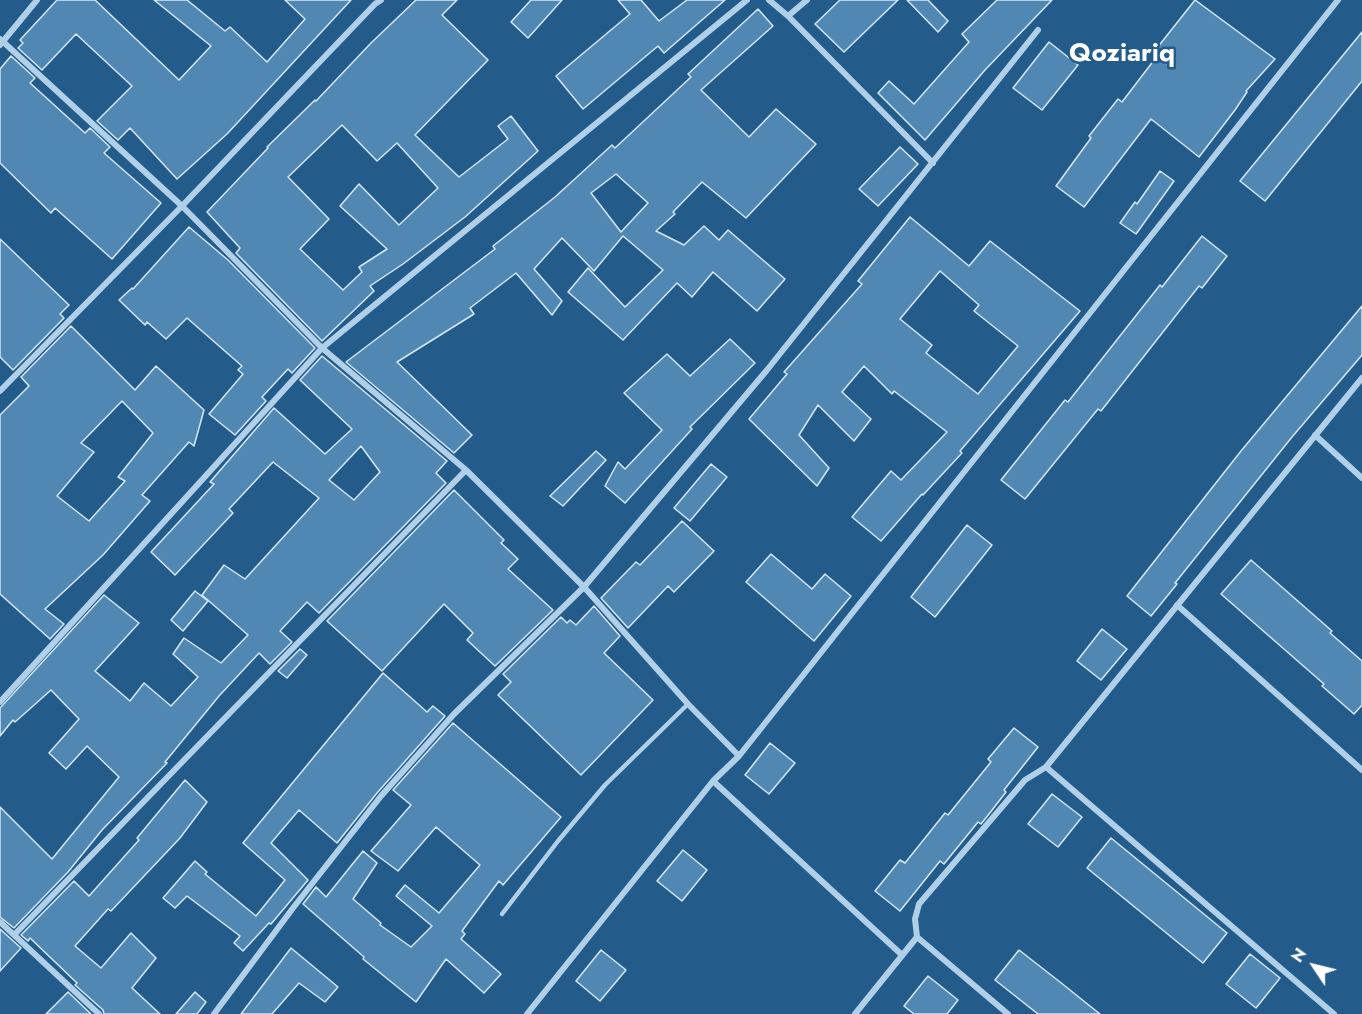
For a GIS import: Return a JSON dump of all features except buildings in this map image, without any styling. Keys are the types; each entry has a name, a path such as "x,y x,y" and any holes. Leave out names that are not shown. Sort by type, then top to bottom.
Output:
{"street":[{"path":"37,0 1,42 182,206 322,348 466,470 584,587 688,704 739,756"},
{"path":"0,391 381,0"},
{"path":"0,702 322,348 747,0"},
{"path":"769,0 788,16 933,163"},
{"path":"788,16 807,0"},
{"path":"526,1014 713,781 739,756 1338,0"},
{"path":"214,1014 381,796 454,714 584,587 767,370 1038,30"},
{"path":"1008,1014 917,937 915,919 919,904 1025,780 1046,767 1362,378"},
{"path":"1315,435 1362,478"},
{"path":"14,935 466,470"},
{"path":"1177,605 1362,770"},
{"path":"1046,767 1334,1014"},
{"path":"713,781 902,955"},
{"path":"0,922 99,1014"},
{"path":"855,1014 917,937"}],"lane":[{"path":"502,914 605,785 688,704"}],"district":[{"name":"Qoziariq","path":"1122,55"}]}
